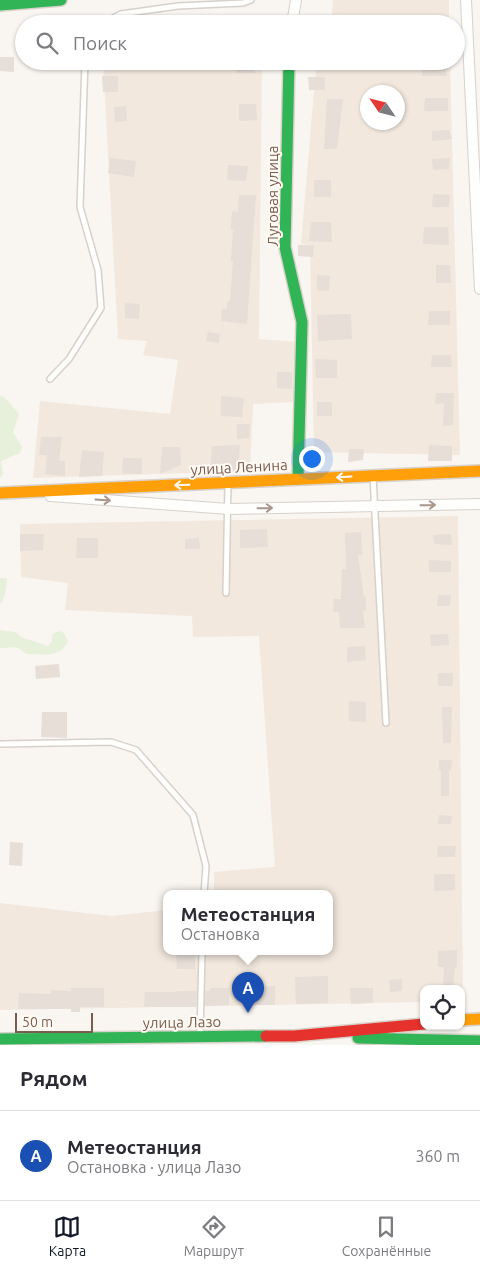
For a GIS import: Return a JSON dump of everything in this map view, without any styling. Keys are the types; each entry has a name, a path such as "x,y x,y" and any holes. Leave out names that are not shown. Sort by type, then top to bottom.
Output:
{"main road":[{"path":"0,5 61,0"},
{"name":"Луговая улица","path":"289,70 285,247 302,322 298,479"},
{"name":"улица Ленина","path":"1,493 480,471"},
{"path":"465,1020 480,1019"},
{"name":"улица Лазо","path":"0,1039 294,1036 420,1024"},
{"path":"294,1036 480,1041"}],"street":[{"path":"294,15 296,0"},
{"path":"466,0 480,289"},
{"path":"1,493 229,508 480,504"}],"lane":[{"path":"119,15 178,6 243,3 251,0"},
{"path":"50,379 69,359 101,308 98,270 80,207 85,70"},
{"path":"373,476 386,723"},
{"path":"226,593 228,483"},
{"path":"0,744 111,742 136,750 193,815 206,866 204,890"},
{"path":"200,1037 202,955"}],"shaded area":[{"path":"333,0 449,0 449,15 332,15"},
{"path":"103,70 262,70 259,339 297,342 293,402 253,404 250,471 33,478 40,401 170,414 178,360 143,355 147,341 118,339"},
{"path":"316,70 450,70 460,455 314,452 310,245 301,244"},
{"path":"458,516 463,985 420,985 420,1002 0,1010 0,903 111,916 163,910 163,955 333,955 333,890 214,890 214,872 275,867 259,636 193,637 192,616 65,610 68,583 21,577 20,524"}],"green space":[{"path":"0,396 4,397 19,414 13,432 22,447 20,453 1,461 3,474 0,478"},
{"path":"0,578 7,578 6,591 2,603 0,603"},
{"path":"0,630 15,632 21,637 48,646 52,641 52,634 59,631 64,633 68,642 60,651 55,653 44,655 26,654 17,648 0,648"}],"building":[{"path":"0,57 14,57 14,72 0,71"},
{"path":"237,70 255,70 255,73 237,73"},
{"path":"422,70 447,70 447,76 422,76"},
{"path":"102,76 118,76 118,92 103,92"},
{"path":"308,77 325,77 325,90 309,90"},
{"path":"425,98 448,98 448,111 424,111"},
{"path":"327,99 343,99 337,149 324,149"},
{"path":"239,104 256,104 257,120 239,121"},
{"path":"126,106 127,121 115,122 114,107"},
{"path":"449,130 452,139 432,141 432,131"},
{"path":"110,158 136,161 134,177 108,173"},
{"path":"450,158 449,169 433,170 432,159"},
{"path":"228,165 248,166 246,181 227,180"},
{"path":"314,180 331,180 331,197 314,197"},
{"path":"433,194 450,195 449,207 432,207"},
{"path":"239,195 256,195 247,324 221,321 222,309 227,309 227,301 230,301 233,261 231,261 232,211 238,212"},
{"path":"311,222 331,222 332,242 309,241"},
{"path":"424,227 448,227 449,245 423,244"},
{"path":"298,245 314,245 313,257 298,256"},
{"path":"436,265 450,265 451,283 436,283"},
{"path":"317,275 330,276 329,291 317,290"},
{"path":"125,303 140,304 139,319 125,318"},
{"path":"429,311 450,311 450,325 428,325"},
{"path":"351,314 352,339 318,341 317,315"},
{"path":"208,332 220,334 219,343 206,341"},
{"path":"432,355 451,355 452,367 431,367"},
{"path":"315,359 337,360 337,378 316,378"},
{"path":"277,372 292,372 292,389 277,388"},
{"path":"436,393 454,393 453,425 443,426 444,403 435,404"},
{"path":"221,396 244,398 242,417 221,416"},
{"path":"317,402 332,402 332,416 317,416"},
{"path":"237,424 250,424 249,438 237,439"},
{"path":"41,437 62,437 59,461 65,461 65,476 45,474 47,455 39,455"},
{"path":"240,445 238,472 210,472 212,446"},
{"path":"429,445 452,446 452,461 428,461"},
{"path":"162,447 180,447 181,465 160,474"},
{"path":"349,449 364,449 363,460 348,462"},
{"path":"82,450 104,452 102,476 79,477"},
{"path":"123,458 142,458 142,474 122,473"},
{"path":"267,529 268,547 240,548 240,530"},
{"path":"361,532 362,555 358,555 364,597 366,597 366,611 363,611 365,628 340,628 339,612 333,612 334,599 341,599 342,569 346,569 345,533"},
{"path":"20,534 44,534 43,550 20,551"},
{"path":"451,534 452,545 434,544 433,535"},
{"path":"77,538 98,538 98,558 76,558"},
{"path":"199,538 200,549 185,549 185,539"},
{"path":"429,560 451,561 451,572 429,572"},
{"path":"438,595 451,595 450,606 437,606"},
{"path":"448,634 449,645 431,646 430,635"},
{"path":"365,646 366,660 347,662 347,647"},
{"path":"59,664 60,677 36,679 35,666"},
{"path":"438,673 453,673 453,686 438,686"},
{"path":"349,701 366,702 366,722 349,721"},
{"path":"442,707 452,707 451,743 443,743"},
{"path":"42,712 67,712 67,738 41,737"},
{"path":"439,760 452,760 451,770 449,770 449,796 441,796"},
{"path":"439,815 452,816 451,824 438,824"},
{"path":"10,842 23,843 22,866 9,865"},
{"path":"438,846 456,846 455,857 437,857"},
{"path":"434,874 455,874 455,890 434,891"},
{"path":"457,950 457,967 455,967 453,985 443,985 444,967 438,967 438,951"},
{"path":"176,955 195,955 195,969 177,969"},
{"path":"328,976 328,1003 296,1004 295,977"},
{"path":"402,979 402,991 390,992 389,980"},
{"path":"275,986 275,1005 248,1005 248,987"},
{"path":"71,988 104,988 104,1007 80,1007 80,1012 71,1012 71,1009 18,1009 19,993 51,994 51,990 71,991"},
{"path":"210,988 229,988 229,1005 205,1006 205,991 210,991"},
{"path":"350,988 373,988 373,1003 351,1004"},
{"path":"197,991 196,1007 144,1007 145,992"}],"traffic: fast":[{"path":"0,5 61,0"},
{"path":"289,70 285,247 302,322 298,479"},
{"path":"0,1039 266,1036"},
{"path":"358,1038 480,1041"}],"traffic: slow":[{"path":"0,493 480,471"},
{"path":"465,1020 480,1019"}],"traffic: jam":[{"path":"266,1036 294,1036 420,1024"}],"place":[{"name":"Метеостанция","path":"248,1013"}]}
